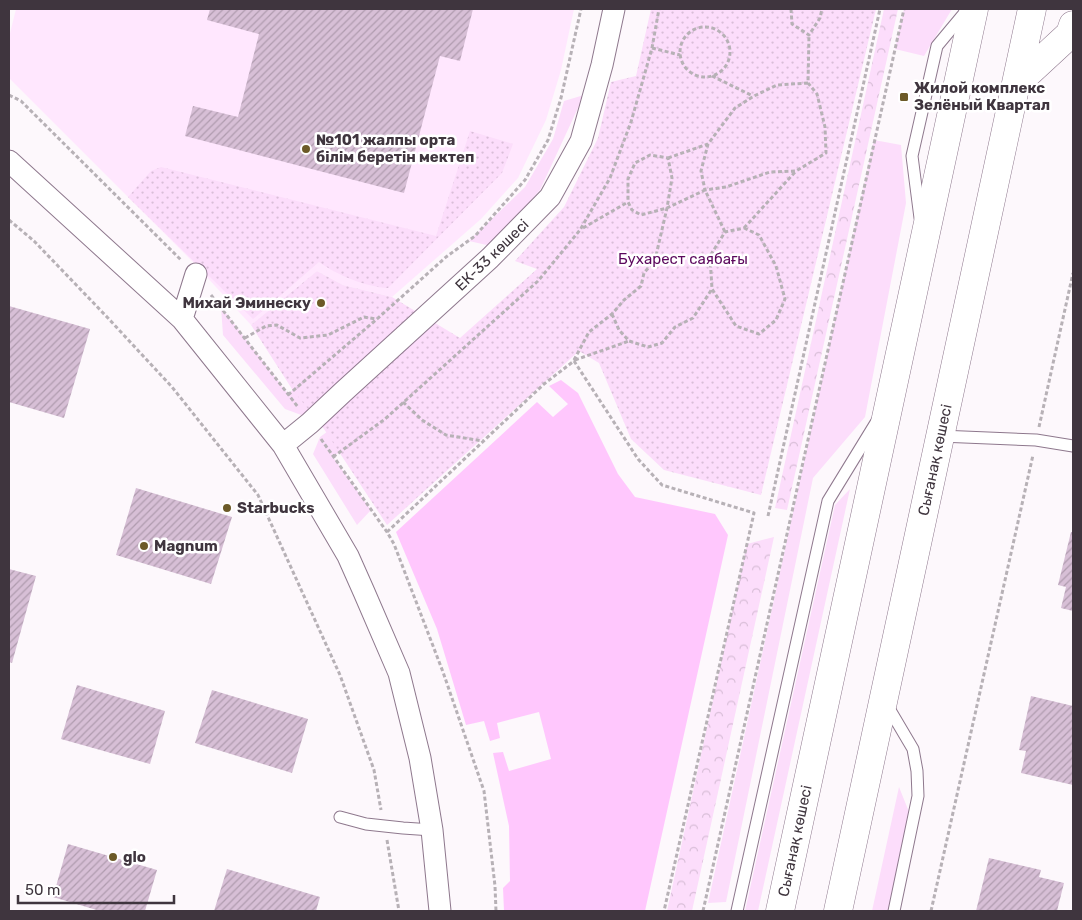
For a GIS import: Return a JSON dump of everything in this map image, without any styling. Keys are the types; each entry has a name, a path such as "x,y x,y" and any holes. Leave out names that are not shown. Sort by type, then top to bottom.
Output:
{"main road":[{"name":"Сығанақ көшесі","path":"780,911 974,9"},
{"name":"Сығанақ көшесі","path":"838,911 1032,9"},
{"path":"1017,83 1070,34 1073,26"}],"street":[{"name":"ЕК-33 көшесі","path":"283,445 310,424 490,258 550,197 581,141 602,65 614,9"},
{"path":"9,161 182,319 283,445 348,556 398,673 420,758 432,830 440,911"},
{"path":"182,319 196,274"}],"lane":[{"path":"924,244 912,156 937,46 968,9"},
{"path":"737,911 828,501 890,398"},
{"path":"940,436 1036,440 1073,446"},
{"path":"884,699 912,750 917,771 918,796 894,911"},
{"path":"340,817 366,824 432,830"}],"path":[{"path":"9,95 21,101 196,274 288,395 446,257 475,236 525,180 548,140 561,98 581,9"},
{"path":"333,457 384,419 538,281 580,230 610,178 631,122 652,48 658,9"},
{"path":"791,9 792,24 808,35"},
{"path":"744,228 759,235 776,266 785,299 776,320 759,334 736,326 712,289 710,256 726,232 744,228 796,171 826,153 825,127 817,94 808,83 808,35 820,18 822,9"},
{"path":"768,516 880,9"},
{"path":"703,911 904,9"},
{"path":"698,28 714,29 722,34 727,41 729,58 726,66 712,76 695,75 683,64 680,55 684,39 690,32 698,28"},
{"path":"652,48 680,55"},
{"path":"712,76 754,96"},
{"path":"726,232 705,190 702,171 708,144 735,108 754,96 777,85 808,83"},
{"path":"708,144 668,158 650,155 635,163 628,178 628,202 632,210 641,215 667,208 705,190 726,187 770,172 796,171"},
{"path":"574,361 590,332 641,286 644,273 655,260 672,178 668,158"},
{"path":"580,230 628,202"},
{"path":"9,220 41,248 172,387 258,495 340,675 374,770 399,911"},
{"path":"931,911 1073,273"},
{"path":"612,314 619,330 629,341 648,347 662,343 676,327 693,318 712,289"},
{"path":"245,338 266,326 277,325 300,338 328,335 364,317 376,319"},
{"path":"387,532 544,384 574,361 629,341"},
{"path":"574,361 638,459 662,485 754,513 664,911"},
{"path":"403,402 422,420 446,435 484,441"},
{"path":"320,438 394,544 443,672 484,791 496,911"}],"shaded area":[{"name":"№101 жалпы орта білім беретін мектеп","path":"16,9 574,9 561,70 546,120 518,178 481,219 392,297 343,285 317,271 251,325 192,261 9,78 9,37"},
{"path":"561,380 578,393 618,474 635,497 715,514 728,535 645,911 504,911 503,888 510,881 509,826 493,753 503,752 509,771 551,759 539,712 497,723 500,738 490,741 484,721 466,725 437,629 396,532 537,402 553,417 568,404 549,386"}],"green space":[{"name":"Бухарест саябағы","path":"651,9 876,9 761,495 664,470 631,439 599,363 579,351 387,525 324,429 292,389 251,325 317,271 343,285 392,297 460,338 537,269 515,261 564,207 598,138 611,82 636,76"},
{"path":"884,9 898,9 787,510 775,508"},
{"path":"904,9 952,9 924,56 895,49"},
{"path":"584,95 540,190 491,246 469,241 525,187 553,139 564,101"},
{"path":"470,131 513,144 502,173 388,288 352,279 319,262 253,319 128,197 151,171 161,167 436,236"},
{"path":"874,140 901,145 906,203 865,417 813,478 726,902 708,903"},
{"path":"221,307 288,394 319,368 344,376 304,416 285,409 223,335"},
{"path":"346,418 370,430 333,457 371,510 357,525 313,454 320,437"},
{"path":"850,489 758,911 745,911 835,505"},
{"path":"774,537 692,911 667,911 747,544"},
{"path":"899,787 909,812 888,911 872,911"}],"building":[{"path":"210,9 473,9 460,61 440,56 404,193 185,136 193,106 238,117 259,34 207,20"},
{"path":"9,306 90,329 64,418 9,402"},
{"path":"136,488 232,517 211,584 116,555"},
{"path":"1071,532 1073,532 1073,611 1061,608 1066,587 1058,585"},
{"path":"9,569 36,576 12,663 9,662"},
{"path":"77,685 165,711 150,764 61,739"},
{"path":"212,690 308,719 292,773 195,743"},
{"path":"1031,696 1073,706 1073,785 1021,773 1026,751 1019,750"},
{"path":"68,844 157,870 145,911 100,911 53,897"},
{"path":"989,858 1041,870 1039,877 1064,883 1057,911 976,911"},
{"path":"227,869 320,897 316,911 214,911"}],"place":[{"name":"Жилой комплекс Зелёный Квартал","path":"904,97"},
{"name":"№101 жалпы орта білім беретін мектеп","path":"306,149"},
{"name":"Михай Эминеску","path":"321,303"},
{"name":"Starbucks","path":"227,508"},
{"name":"Magnum","path":"144,546"},
{"name":"glo","path":"113,857"}]}
